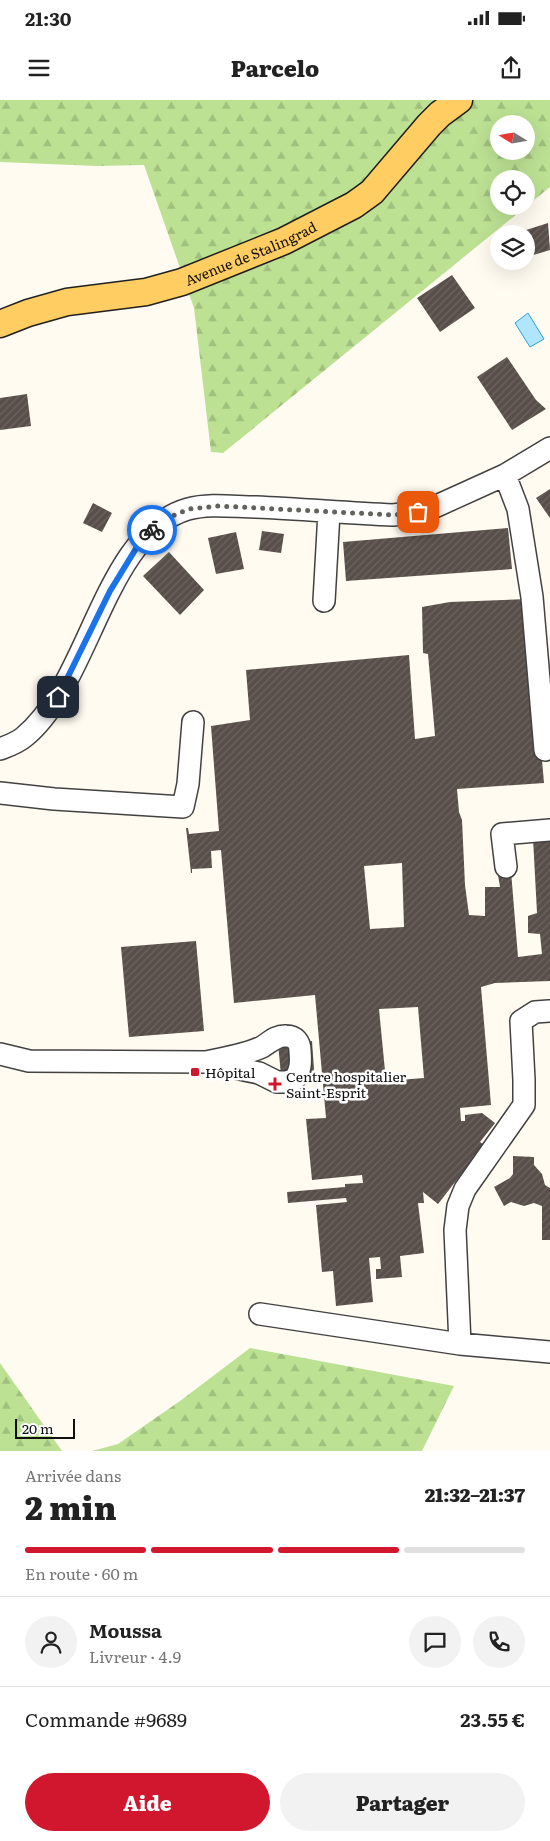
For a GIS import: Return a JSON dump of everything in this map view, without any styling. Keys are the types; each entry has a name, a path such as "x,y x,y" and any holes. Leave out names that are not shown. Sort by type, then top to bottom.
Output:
{"main road":[{"name":"Avenue de Stalingrad","path":"0,324 28,313 67,302 146,292 182,282 284,241 354,205 372,192 429,125 440,114 460,100"}],"lane":[{"path":"0,749 22,739 58,697 110,591 140,542 163,520 189,509 219,506 393,515 418,512 430,509 505,475 550,448"},
{"path":"505,475 518,509 532,597 545,750"},
{"path":"324,602 329,512"},
{"path":"0,793 54,799 183,807 188,784 193,722"},
{"path":"506,867 502,834 550,830"},
{"path":"460,1344 455,1230 458,1206 465,1189 524,1105 521,1021 535,1012 549,1011"},
{"path":"0,1054 29,1061 206,1062"},
{"path":"260,1314 460,1344 550,1352"}],"green space":[{"path":"0,100 550,100 550,187 535,199 535,170 490,170 490,215 516,215 503,225 490,225 490,236 223,453 211,452 194,308 144,165 96,166 0,162"},
{"path":"250,1348 454,1386 422,1451 92,1451 118,1444 180,1401"},
{"path":"0,1363 62,1451 0,1451"}],"water":[{"path":"528,313 544,339 530,347 515,323"}],"building":[{"path":"548,223 550,250 535,254 535,227"},
{"path":"452,275 475,308 440,332 417,298"},
{"path":"507,357 536,400 546,409 512,430 477,377"},
{"path":"27,394 31,426 0,430 0,398"},
{"path":"550,489 550,518 536,498"},
{"path":"93,503 112,513 102,532 83,523"},
{"path":"508,528 512,569 346,581 343,542"},
{"path":"262,531 284,534 281,553 259,550"},
{"path":"236,532 244,569 216,574 208,538"},
{"path":"169,552 204,590 180,615 143,576"},
{"path":"528,599 544,783 457,789 459,812 462,820 465,885 469,915 485,916 485,887 500,887 498,875 511,871 518,957 542,954 540,934 528,933 528,916 537,913 533,838 550,837 550,981 495,983 481,987 491,1105 460,1108 461,1121 465,1121 465,1115 482,1113 495,1123 480,1142 484,1145 438,1204 423,1192 424,1203 418,1203 424,1253 400,1256 402,1277 376,1279 376,1269 381,1269 380,1257 369,1258 373,1302 336,1306 333,1271 322,1272 316,1205 347,1202 346,1198 288,1203 287,1192 345,1187 345,1184 363,1183 362,1175 312,1180 306,1119 326,1118 315,995 234,1003 221,850 211,851 212,868 192,869 191,873 186,828 188,828 189,834 219,831 211,726 250,720 246,670 409,655 415,739 435,736 428,654 423,653 422,607 450,602","holes":["402,863 404,927 370,929 364,866","418,1007 424,1078 386,1081 379,1009"]},
{"path":"196,941 204,1031 129,1037 121,947"},
{"path":"312,1041 315,1083 282,1086 278,1043"},
{"path":"513,1156 534,1157 534,1165 542,1174 545,1185 550,1188 550,1240 542,1240 542,1206 534,1203 524,1206 511,1202 504,1206 494,1187 510,1178 513,1174"}],"way so far":[{"path":"152,530 163,520 189,509 219,506 393,515 418,512"}],"place":[{"name":"Hôpital","path":"195,1072"},
{"name":"Centre hospitalier Saint-Esprit","path":"275,1084"}],"route":[{"path":"58,697 110,591 140,542 152,530"}]}
